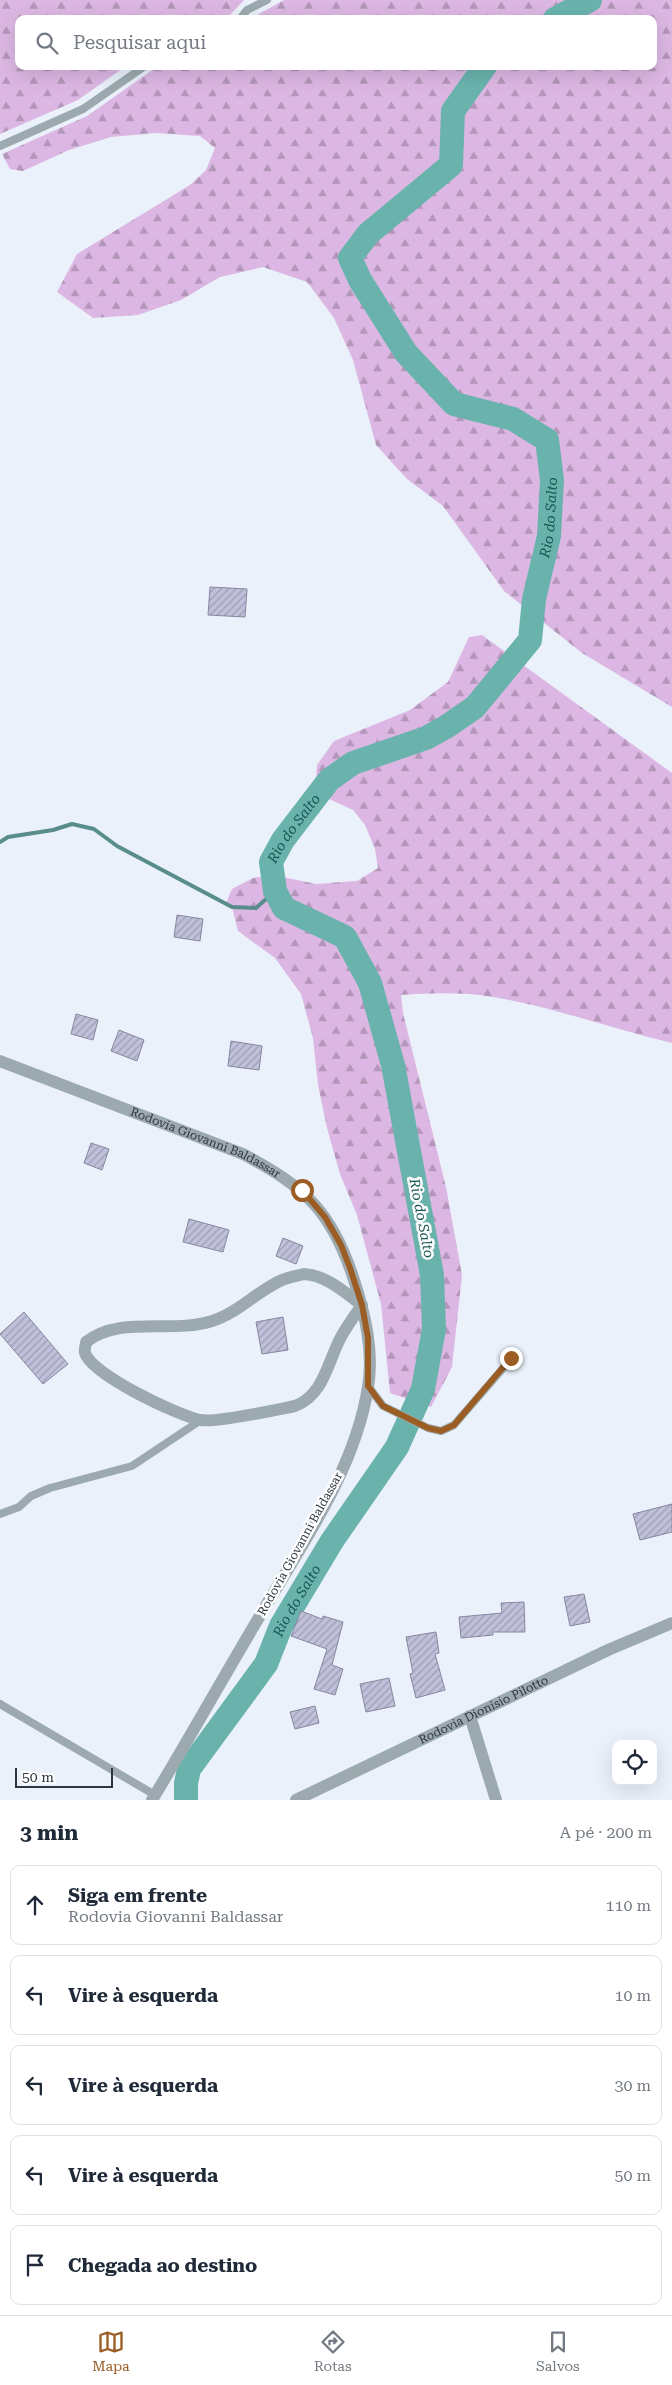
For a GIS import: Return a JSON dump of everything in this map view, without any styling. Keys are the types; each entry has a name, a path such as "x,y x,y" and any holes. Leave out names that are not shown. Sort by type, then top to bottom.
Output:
{"street":[{"name":"Rodovia Giovanni Baldassar","path":"0,1061 243,1154 277,1172 302,1190 325,1217 341,1245 362,1305 368,1338 368,1386 362,1417 353,1443 322,1510 153,1798"},
{"path":"304,1274 327,1280 362,1305 341,1336 321,1383 307,1402 295,1406 201,1420 159,1404 108,1376 91,1362 85,1352 86,1342 97,1333 121,1328 180,1327 213,1321 241,1307 281,1281 304,1274"},
{"name":"Rodovia Dionísio Pilotto","path":"296,1800 608,1650 672,1623"},
{"path":"470,1716 496,1800"}],"lane":[{"path":"244,15 248,10 267,0"},
{"path":"0,146 83,109 139,70"},
{"path":"368,1386 383,1406 428,1428 441,1431 454,1425 511,1358"},
{"path":"0,1514 19,1507 31,1496 58,1485 132,1466 201,1420"},
{"path":"0,1704 153,1798"}],"green space":[{"path":"0,0 244,0 230,15 15,15 15,70 120,70 78,100 0,134"},
{"path":"284,0 672,0 672,707 582,653 504,591 443,506 407,479 376,445 353,360 334,318 307,282 263,267 220,277 181,300 138,315 93,318 57,292 77,254 190,185 206,170 215,148 200,136 156,133 111,137 69,150 23,171 10,169 2,154 87,116 152,70 657,70 657,15 257,15"},
{"path":"482,635 672,773 672,1043 516,1001 471,994 401,995 403,1013 446,1187 462,1275 452,1367 431,1407 390,1393 381,1304 357,1215 340,1174 327,1128 318,1085 313,1038 301,994 275,958 238,931 232,907 226,903 232,889 253,878 273,875 316,884 357,881 378,868 375,849 365,825 353,810 327,798 316,784 317,765 334,741 410,710 448,682 469,637"}],"building":[{"path":"210,587 247,589 245,617 208,615"},
{"path":"177,915 203,919 200,941 174,937"},
{"path":"76,1014 98,1020 93,1040 71,1034"},
{"path":"119,1030 144,1040 137,1061 111,1051"},
{"path":"231,1041 262,1046 259,1070 228,1066"},
{"path":"91,1143 109,1149 102,1170 84,1163"},
{"path":"189,1219 229,1230 223,1252 183,1242"},
{"path":"283,1238 303,1246 296,1264 276,1256"},
{"path":"24,1312 68,1364 43,1384 0,1334"},
{"path":"283,1317 288,1350 262,1354 256,1322"},
{"path":"672,1504 672,1532 640,1540 633,1514"},
{"path":"584,1594 590,1622 570,1626 564,1597"},
{"path":"524,1602 525,1632 493,1632 493,1635 461,1638 459,1617 502,1613 501,1603"},
{"path":"301,1611 322,1619 323,1616 343,1622 332,1665 343,1669 335,1695 314,1689 327,1649 291,1636"},
{"path":"436,1632 439,1653 435,1654 445,1690 416,1698 410,1674 413,1673 406,1637"},
{"path":"389,1678 395,1706 366,1712 360,1684"},
{"path":"315,1706 319,1723 295,1729 290,1712"}],"waterway":[{"name":"Rio do Salto","path":"562,15 590,0"},
{"name":"Rio do Salto","path":"186,1800 186,1783 189,1769 266,1664 281,1626 332,1541 397,1447 423,1389 434,1329 432,1275 393,1065 370,983 345,937 284,908 275,891 271,862 283,840 329,780 353,763 426,738 475,707 530,640 534,599 549,536 552,480 547,440 513,419 454,404 406,353 360,280 350,258 368,234 451,165 453,111 482,70"},
{"path":"0,842 8,837 53,830 72,824 94,829 117,846 232,907 256,908 275,891"}],"route":[{"path":"302,1190 325,1217 341,1245 350,1268 362,1305 368,1338 368,1386 383,1406 428,1428 441,1431 454,1425 511,1358"}]}
